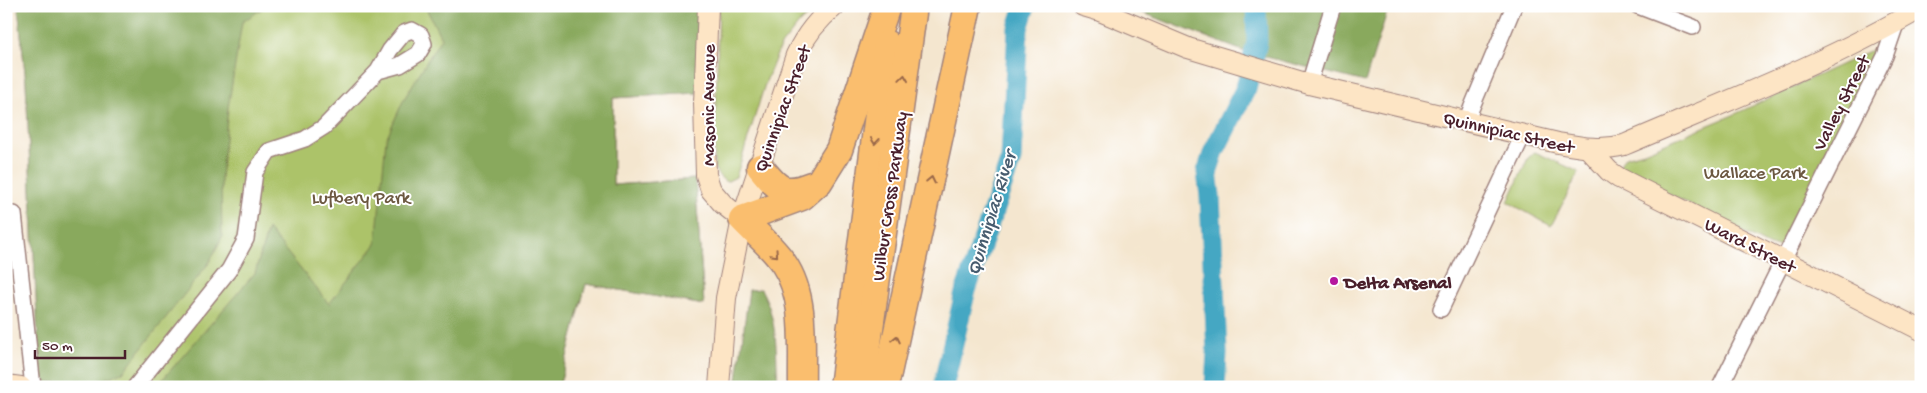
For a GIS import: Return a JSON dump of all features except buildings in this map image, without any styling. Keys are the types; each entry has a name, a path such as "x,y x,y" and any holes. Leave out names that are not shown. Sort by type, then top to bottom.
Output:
{"highway":[{"path":"802,387 801,326 796,288 784,263 742,219 802,197 819,182 839,150 887,6"},
{"name":"Wilbur Cross Parkway","path":"842,387 892,6"},
{"name":"Wilbur Cross Parkway","path":"862,387 914,6"},
{"path":"886,387 968,6"},
{"path":"760,168 772,183 784,190 799,190 819,182"}],"main road":[{"name":"Masonic Avenue","path":"708,6 704,103 706,175 711,190 723,204 742,219"},
{"name":"Quinnipiac Street","path":"719,387 726,298 742,219 796,55 806,36 835,6"},
{"name":"Quinnipiac Street","path":"1082,6 1100,11 1188,48 1309,84 1523,135 1588,148 1624,145 1825,58 1898,21 1920,7"},
{"name":"Ward Street","path":"1588,148 1609,171 1619,178 1921,330"},
{"path":"6,385 21,387"}],"street":[{"path":"1309,84 1333,6"},
{"path":"1466,121 1514,6"},
{"path":"1638,6 1693,27"},
{"name":"Valley Street","path":"1720,387 1782,260 1886,56 1898,21"},
{"path":"135,387 229,270 246,239 255,172 269,151 305,140 324,127 378,71"},
{"path":"1441,310 1523,135"},
{"path":"14,214 33,387"}],"green space":[{"name":"Lufbery Park","path":"18,6 700,6 697,93 613,98 613,185 695,179 704,305 586,284 559,387 79,387 40,382 26,82"},
{"path":"18,6 266,6 242,22 228,108 221,178 222,237 209,263 123,372 92,384 40,382 26,82"},
{"path":"425,6 702,6 697,93 613,98 613,185 695,179 704,305 586,284 559,387 156,387 255,273 268,229 329,304 376,244 386,139 404,99 441,38"},
{"path":"719,6 772,6 784,11 789,6 820,6 801,21 780,47 765,84 736,177 726,182 718,175 714,167"},
{"path":"1125,6 1389,6 1365,82 1243,51"},
{"name":"Wallace Park","path":"1874,49 1879,55 1789,235 1781,246 1770,246 1620,169 1625,157 1644,152 1733,115"},
{"path":"1535,152 1579,172 1551,226 1508,202 1528,158"},
{"path":"761,289 771,312 776,349 778,387 736,387 749,290"}],"waterway":[{"name":"Quinnipiac River","path":"943,387 965,293 1011,159 1018,28 1025,6"},
{"name":"Quinnipiac River","path":"1215,387 1217,353 1210,196 1207,172 1214,151 1246,88 1257,42 1256,6"}],"place":[{"name":"Delta Arsenal","path":"1334,281"}]}
